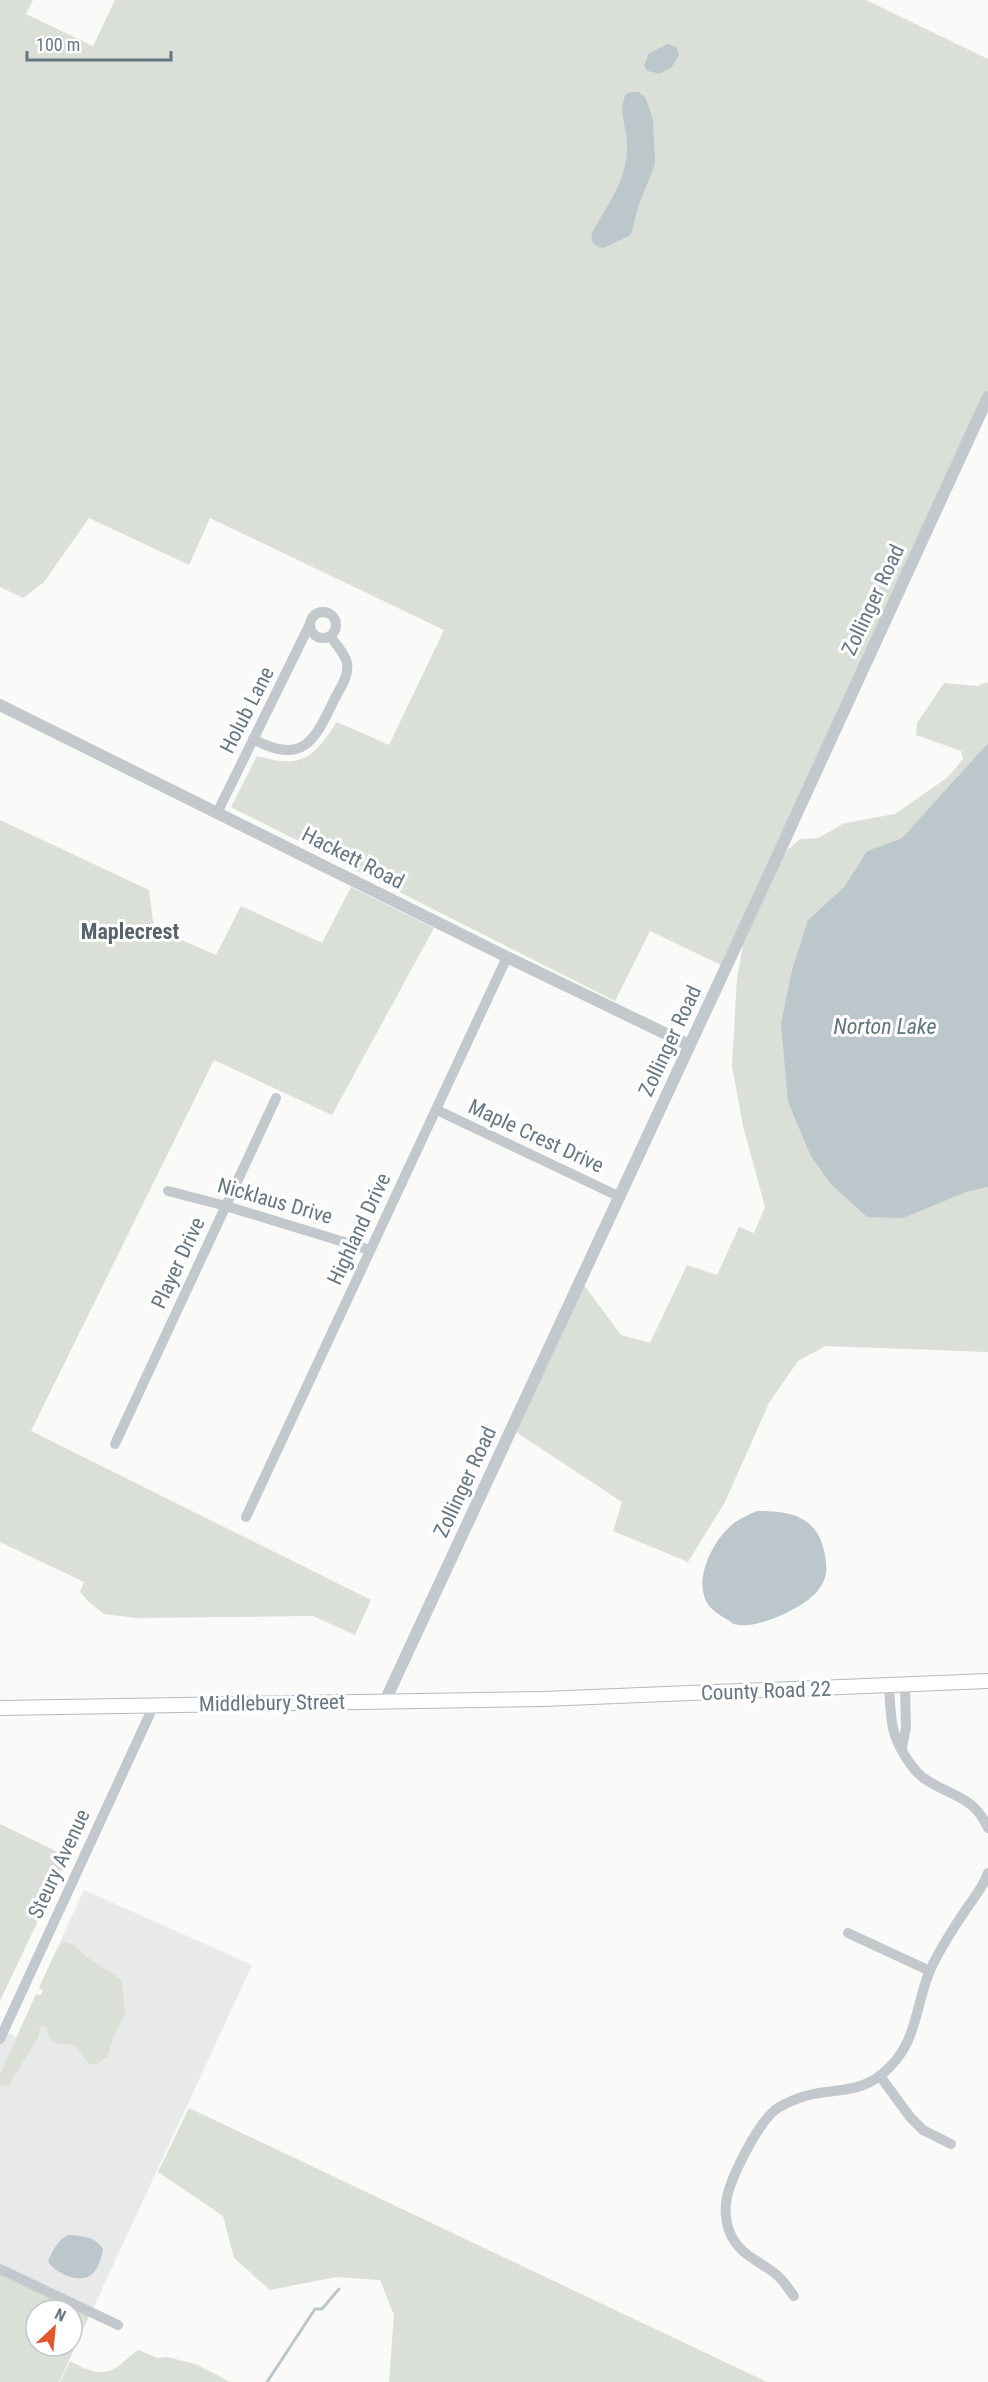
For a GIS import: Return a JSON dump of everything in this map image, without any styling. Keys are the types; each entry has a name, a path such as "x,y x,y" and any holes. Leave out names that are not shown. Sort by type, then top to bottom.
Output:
{"main road":[{"name":"County Road 22","path":"543,1699 988,1681"},
{"name":"Middlebury Street","path":"0,1708 543,1699"}],"street":[{"name":"Zollinger Road","path":"385,1701 988,397"},
{"path":"329,613 336,623 335,631 324,638 315,636 310,624 317,614 329,613"},
{"name":"Holub Lane","path":"217,813 310,624"},
{"path":"253,739 280,751 306,744 316,737 347,674 347,661 330,636"},
{"name":"Hackett Road","path":"0,705 689,1045"},
{"name":"Highland Drive","path":"246,1517 507,957"},
{"name":"Player Drive","path":"115,1444 276,1098"},
{"name":"Maple Crest Drive","path":"437,1110 618,1196"},
{"name":"Nicklaus Drive","path":"168,1191 226,1206 370,1250"},
{"path":"902,1747 906,1728 905,1685"},
{"path":"889,1686 893,1729 909,1763 927,1781 962,1797 973,1805 988,1828"},
{"name":"Steury Avenue","path":"0,2039 154,1705"},
{"path":"794,2296 779,2277 751,2259 731,2235 726,2211 732,2183 755,2135 774,2111 787,2103 816,2093 858,2088 880,2076 897,2060 906,2048 930,1971 966,1909 985,1883 988,1873"},
{"path":"848,1933 930,1971"},
{"path":"880,2076 910,2117 923,2130 951,2144"},
{"path":"0,2269 118,2325"}],"shaded area":[{"path":"0,0 33,0 26,14 93,46 115,0 866,0 988,59 988,397 721,965 650,931 615,1001 231,807 257,756 285,761 305,758 320,745 337,722 389,745 444,630 210,518 189,565 89,518 44,582 23,598 0,587"},
{"path":"988,682 988,743 902,838 867,851 844,887 808,920 966,1192 988,1187 988,1352 826,1346 798,1361 769,1403 725,1502 688,1562 613,1531 622,1502 516,1432 584,1285 621,1335 650,1343 687,1265 717,1275 739,1227 754,1233 765,1207 743,1126 732,1066 737,978 743,945 785,852 800,839 818,838 845,823 895,814 948,777 963,759 961,751 916,735 917,723 944,683 977,686"},
{"path":"0,820 149,890 154,928 216,955 241,906 322,943 351,887 434,928 332,1115 214,1060 31,1431 371,1600 355,1635 313,1616 136,1618 104,1614 80,1592 84,1582 0,1542"},
{"path":"0,1824 68,1857 0,2001"},
{"path":"84,1890 252,1965 84,2328 84,2298 24,2298 24,2358 70,2358 59,2382 0,2382 0,2029 16,2037 36,1995 41,1997 43,1990 39,1988"},
{"path":"63,1942 75,1945 84,1955 122,1981 125,2015 115,2033 107,2057 95,2065 88,2063 74,2045 57,2043 49,2039 47,2028 40,2027 38,2038 8,2086 0,2085 0,2075 36,1994 41,1995 43,1990 39,1988 56,1951"},
{"path":"189,2108 767,2382 389,2382 394,2315 380,2280 336,2277 270,2290 234,2258 223,2216 158,2172"},
{"path":"0,2272 54,2298 24,2298 24,2358 70,2358 59,2382 0,2382"},
{"path":"84,2313 89,2315 84,2326"},
{"path":"139,2350 157,2358 168,2357 198,2365 230,2382 60,2382 70,2361 101,2372 114,2369"}],"water":[{"path":"668,44 677,48 679,55 672,67 659,74 648,71 644,66 649,53"},
{"path":"638,92 645,97 649,107 653,120 655,164 638,207 632,232 629,236 603,248 594,243 592,233 624,171 627,141 622,107 626,94"},
{"name":"Norton Lake","path":"988,743 988,1187 966,1192 903,1218 867,1217 830,1183 811,1156 788,1102 781,1024 792,970 808,920 844,887 867,851 902,838"},
{"path":"757,1511 781,1512 801,1518 809,1524 821,1542 826,1560 825,1576 822,1585 813,1596 792,1610 767,1621 743,1625 734,1624 711,1608 705,1598 703,1574 713,1549 728,1528"},
{"path":"68,2235 92,2239 103,2249 97,2267 89,2276 70,2277 57,2270 48,2261 58,2243"}],"waterway":[{"path":"267,2382 315,2309 322,2309 339,2289"}],"district":[{"name":"Maplecrest","path":"130,931"}]}
